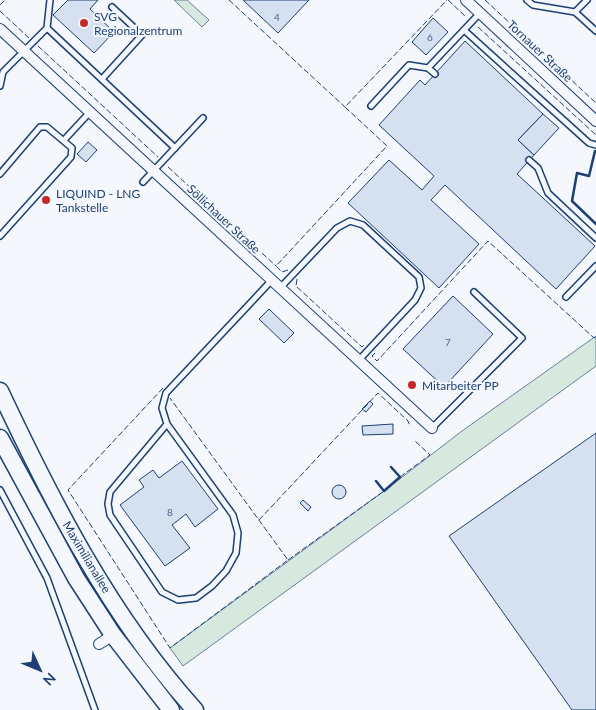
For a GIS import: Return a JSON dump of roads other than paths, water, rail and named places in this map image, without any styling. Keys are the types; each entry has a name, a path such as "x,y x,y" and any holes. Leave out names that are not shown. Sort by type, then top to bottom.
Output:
{"main road":[{"name":"Maximilianallee","path":"0,391 46,485 92,568 129,626 163,672 196,710"},
{"name":"Maximilianallee","path":"0,438 72,570 106,640 151,686 171,710"}],"street":[{"name":"Tornauer Straße","path":"466,0 596,121"},
{"name":"Söllichauer Straße","path":"0,28 432,428"}],"lane":[{"path":"0,86 2,71 47,28 50,0"},
{"path":"527,0 533,6 575,12 596,31"},
{"path":"575,12 586,0"},
{"path":"102,80 142,36 112,7"},
{"path":"428,68 480,13"},
{"path":"47,28 175,148"},
{"path":"464,30 588,143 596,145"},
{"path":"371,106 409,66 428,68 435,74"},
{"path":"64,140 90,112"},
{"path":"143,182 203,118"},
{"path":"0,174 40,127 47,127 72,148 71,157 0,236"},
{"path":"529,160 538,168 548,193 596,238"},
{"path":"280,288 337,228 350,222 362,224 419,277 421,288 415,300 359,361"},
{"path":"566,297 596,266"},
{"path":"166,424 110,492 108,504 110,515 162,592 178,600 196,598 212,586 226,571 236,553 238,533 234,514 166,424 162,408 166,393 272,280"},
{"path":"432,428 522,338 474,292"},
{"path":"0,490 47,578 94,710"}],"place":[{"name":"SVG Regionalzentrum","path":"84,23"},
{"name":"LIQUIND - LNG Tankstelle","path":"46,200"},
{"name":"Mitarbeiter PP","path":"412,385"}]}
